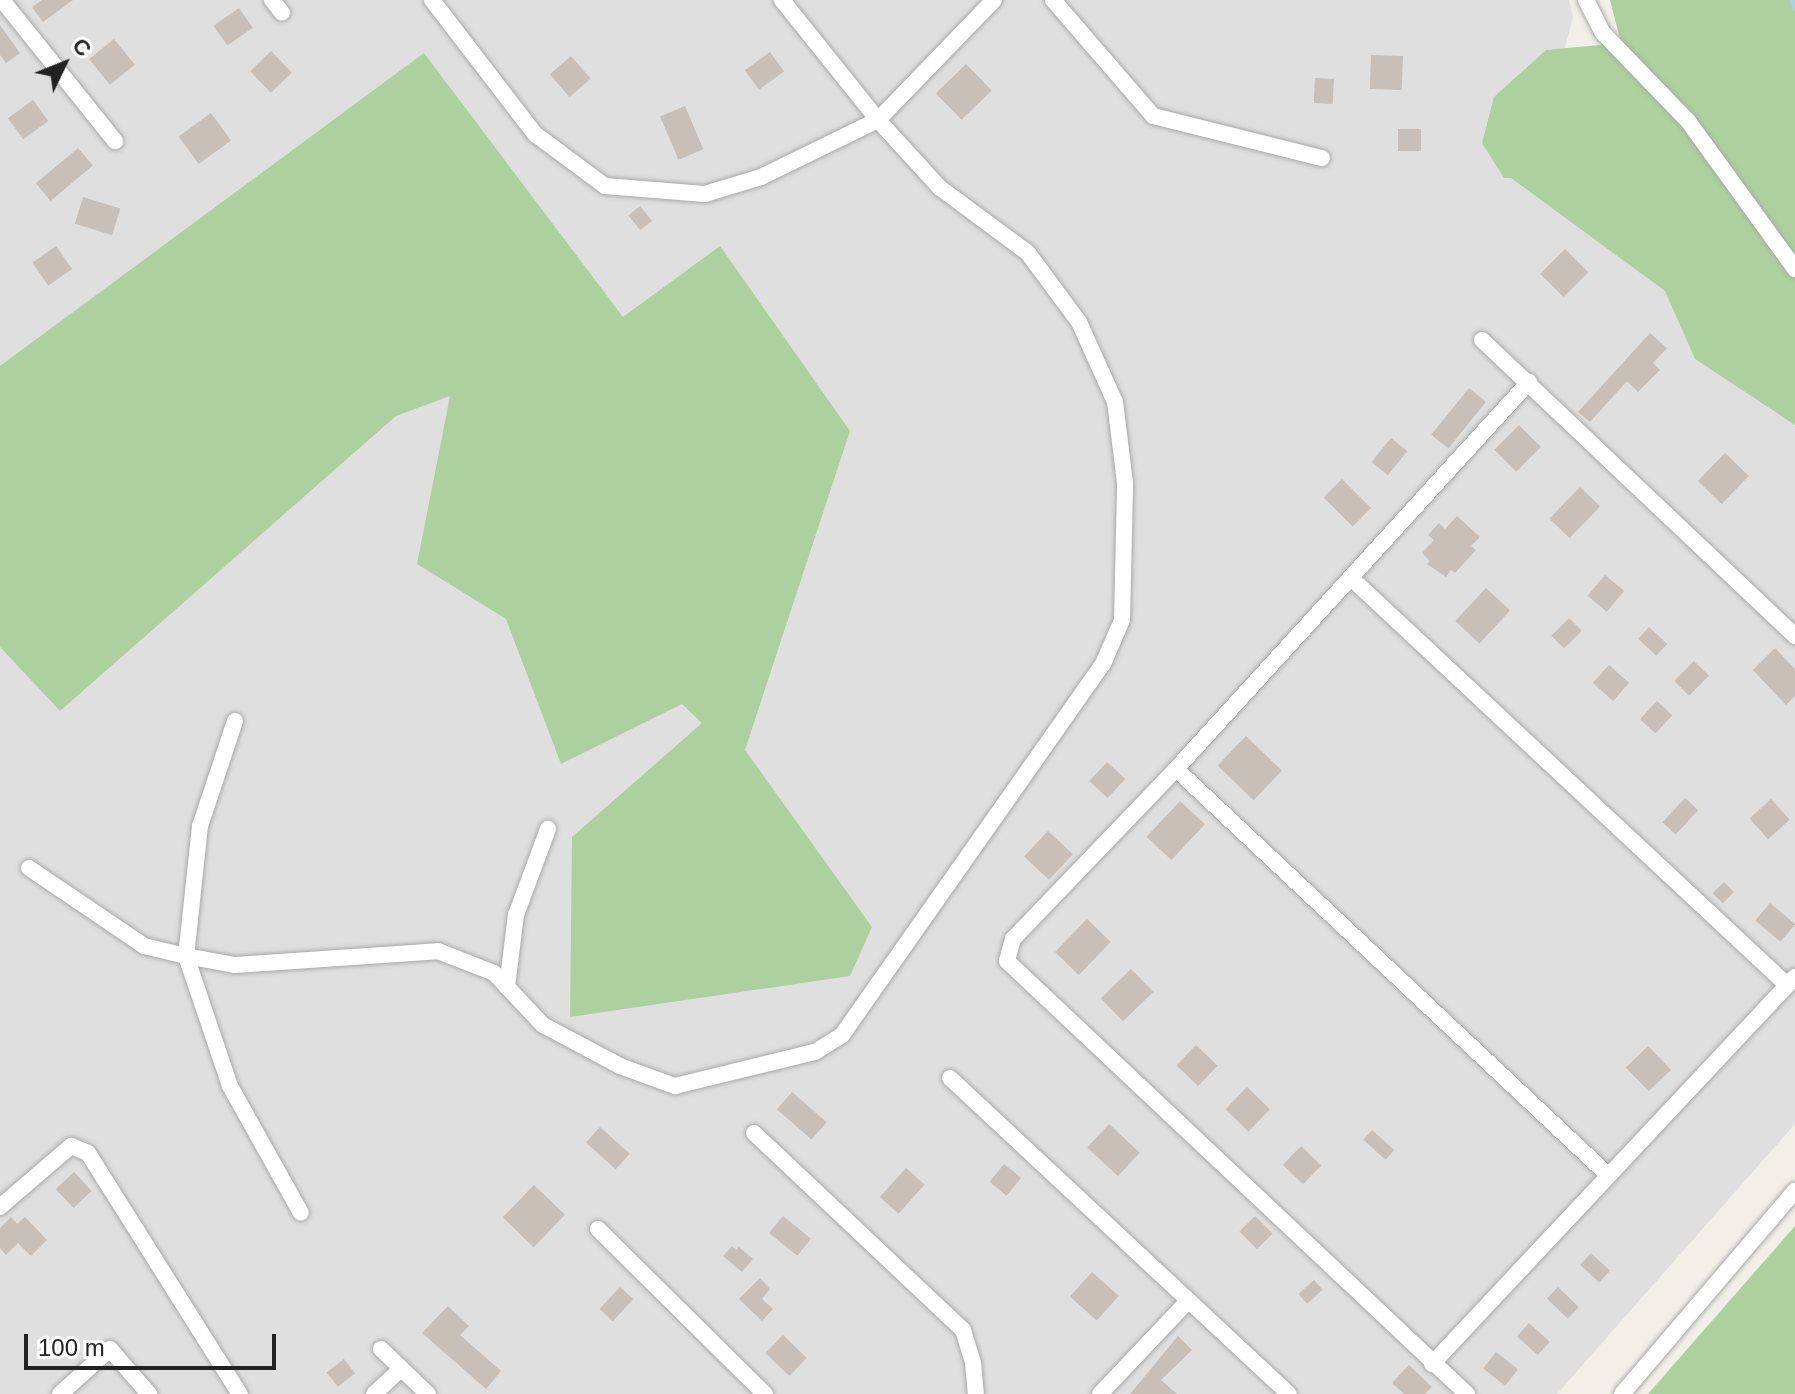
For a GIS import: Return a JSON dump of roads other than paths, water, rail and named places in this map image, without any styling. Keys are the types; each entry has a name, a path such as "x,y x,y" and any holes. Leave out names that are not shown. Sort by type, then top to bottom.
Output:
{"street":[{"path":"2,0 115,141"},
{"path":"432,0 535,134 605,186 705,194 761,177 878,120 994,0"},
{"path":"29,868 144,946 186,956 235,965 438,951 494,973 543,1025 620,1066 675,1086 815,1052 842,1035 1103,664 1122,620 1125,483 1115,402 1079,322 1028,253 940,188 878,120 782,0"},
{"path":"1053,0 1153,116 1322,158"},
{"path":"1586,0 1602,32 1688,121 1795,269"},
{"path":"1482,340 1795,636"},
{"path":"1467,1394 1007,961 1013,939 1176,769 1529,382"},
{"path":"1351,578 1791,981 1432,1364"},
{"path":"235,721 200,826 186,956 230,1086 301,1213"},
{"path":"1176,769 1607,1174"},
{"path":"507,987 516,915 548,829"},
{"path":"950,1078 1289,1394"},
{"path":"754,1133 963,1330 973,1362 976,1394"},
{"path":"0,1207 71,1146 88,1153 240,1394"},
{"path":"1622,1394 1795,1191"},
{"path":"598,1229 765,1394"},
{"path":"1100,1394 1188,1301"},
{"path":"60,1394 110,1349 149,1394"},
{"path":"381,1349 428,1394"},
{"path":"374,1394 401,1369"}],"waterway":[{"path":"1792,0 1795,9"}]}
